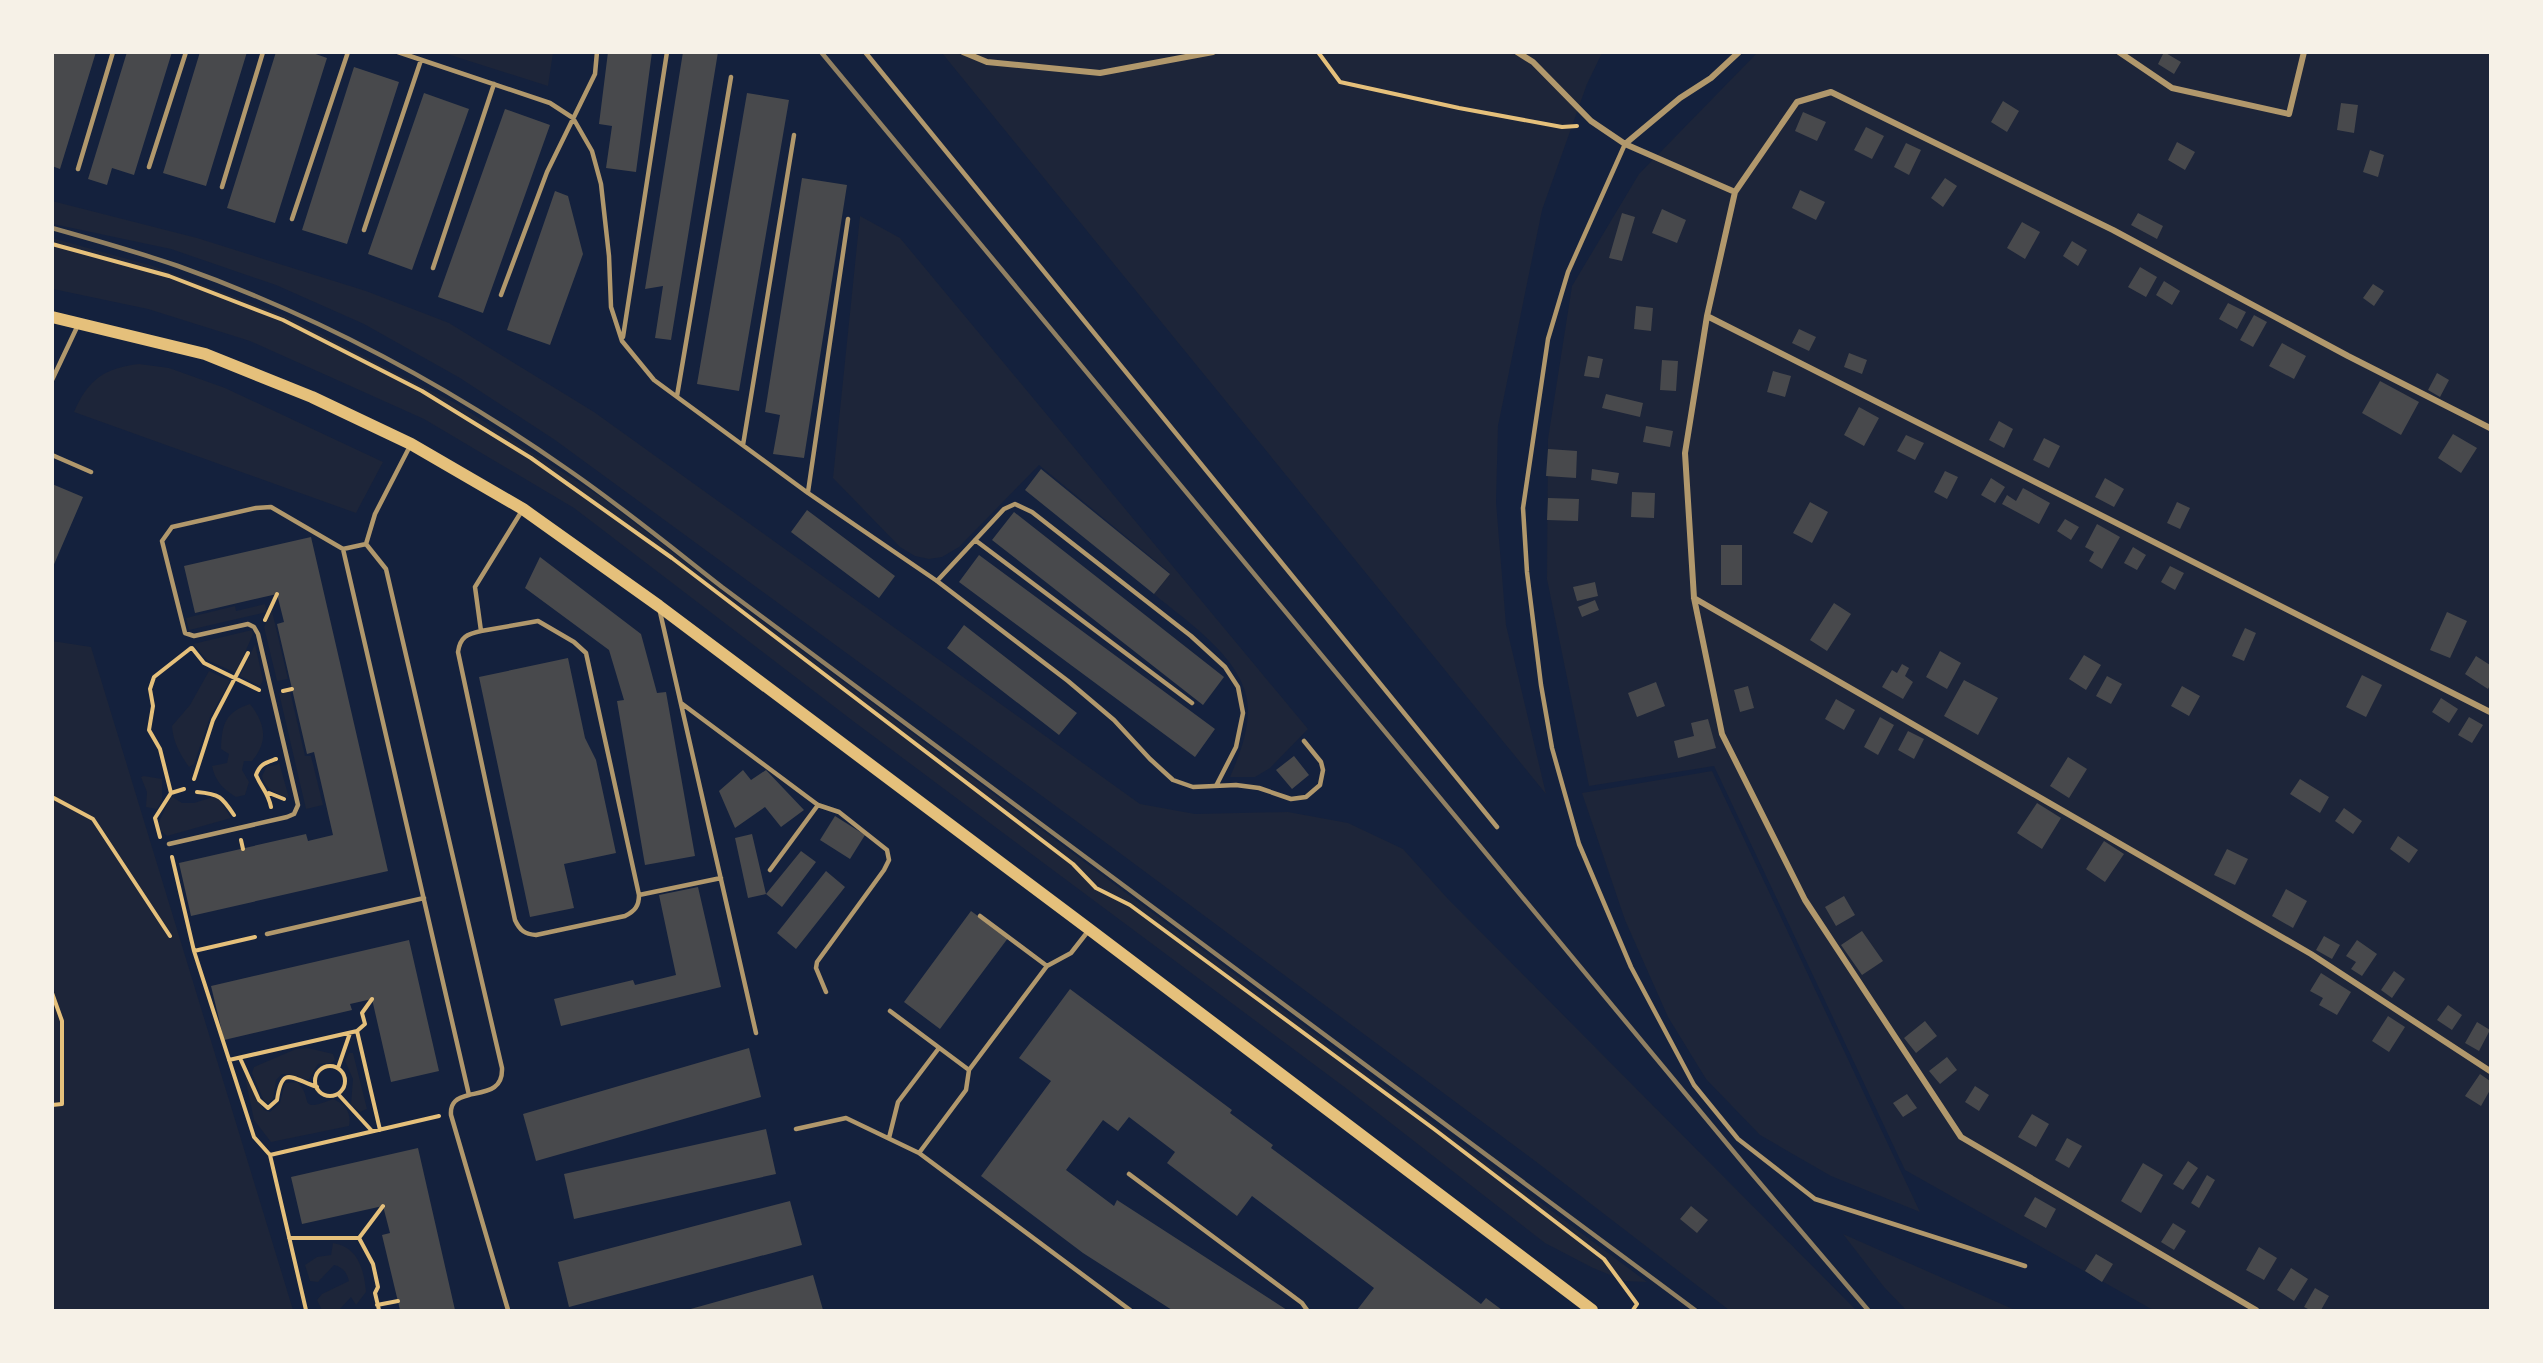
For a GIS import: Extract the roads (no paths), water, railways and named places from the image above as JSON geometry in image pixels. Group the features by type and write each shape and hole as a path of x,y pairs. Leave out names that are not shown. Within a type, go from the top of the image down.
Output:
{"main road":[{"path":"52,317 205,354 312,397 411,444 523,509 659,606 1592,1311"}],"street":[{"path":"963,52 987,62 1100,73 1213,52"},
{"path":"1517,52 1533,62 1591,121 1625,144 1735,192"},
{"path":"1625,144 1680,98 1711,78 1739,52"},
{"path":"2119,52 2172,88 2289,114 2304,52"},
{"path":"2256,1311 1961,1137 1804,900 1722,734 1694,598 1685,453 1707,316 1735,192 1797,102 1831,92 2113,230 2348,356 2490,428"},
{"path":"1707,316 2490,712"},
{"path":"1694,598 2311,954 2490,1071"}],"lane":[{"path":"78,169 113,52"},
{"path":"149,167 186,52"},
{"path":"222,188 263,52"},
{"path":"292,219 348,52"},
{"path":"398,52 550,103 573,118 592,151 601,184 608,235 611,307 622,341 654,380 808,493 937,581 1091,699 1173,780 1193,787 1259,788 1291,799 1306,797 1320,785 1323,770 1321,762 1304,741"},
{"path":"501,295 547,172 595,74 597,52"},
{"path":"622,341 667,52"},
{"path":"866,52 1497,827"},
{"path":"364,230 421,60"},
{"path":"676,396 731,77"},
{"path":"434,268 494,84"},
{"path":"743,445 794,135"},
{"path":"1625,144 1568,272 1548,339 1523,508 1527,572 1541,686 1552,748 1579,844 1631,967 1694,1085 1738,1139 1815,1199 2025,1266"},
{"path":"808,493 849,219"},
{"path":"52,380 79,323"},
{"path":"366,544 375,514 411,444"},
{"path":"52,455 90,472"},
{"path":"937,581 1004,508 1015,504 1025,507 1191,636 1225,667 1238,687 1243,713 1236,747 1216,786"},
{"path":"169,844 274,820 294,814 297,810 258,634 249,624 189,636 182,628 162,541 172,527 256,508 271,507 343,549 366,544"},
{"path":"481,631 474,587 523,509"},
{"path":"975,540 1192,703"},
{"path":"366,544 386,569 502,1068 502,1078 497,1086 455,1100 450,1107 507,1311"},
{"path":"343,549 469,1095"},
{"path":"659,606 756,1033"},
{"path":"538,621 574,642 586,653 639,895 639,904 634,911 625,916 536,935 526,934 515,920 458,652 459,642 463,637 481,631 538,621"},
{"path":"681,703 818,805 839,812 887,850 889,860 884,870 817,962 816,968 826,992"},
{"path":"770,870 818,805"},
{"path":"639,895 721,878"},
{"path":"267,934 424,898"},
{"path":"980,916 1047,966"},
{"path":"919,1153 966,1090 969,1070 1047,966 1071,953 1089,929"},
{"path":"890,1011 969,1070"},
{"path":"889,1138 898,1102 939,1048"},
{"path":"796,1129 846,1118 919,1153 1130,1311"},
{"path":"1129,1174 1302,1303 1307,1311"}],"railway":[{"path":"821,52 1748,1169 1868,1310"},
{"path":"52,228 178,266 280,307 380,355 522,438 607,497 722,587 1695,1310"}]}
